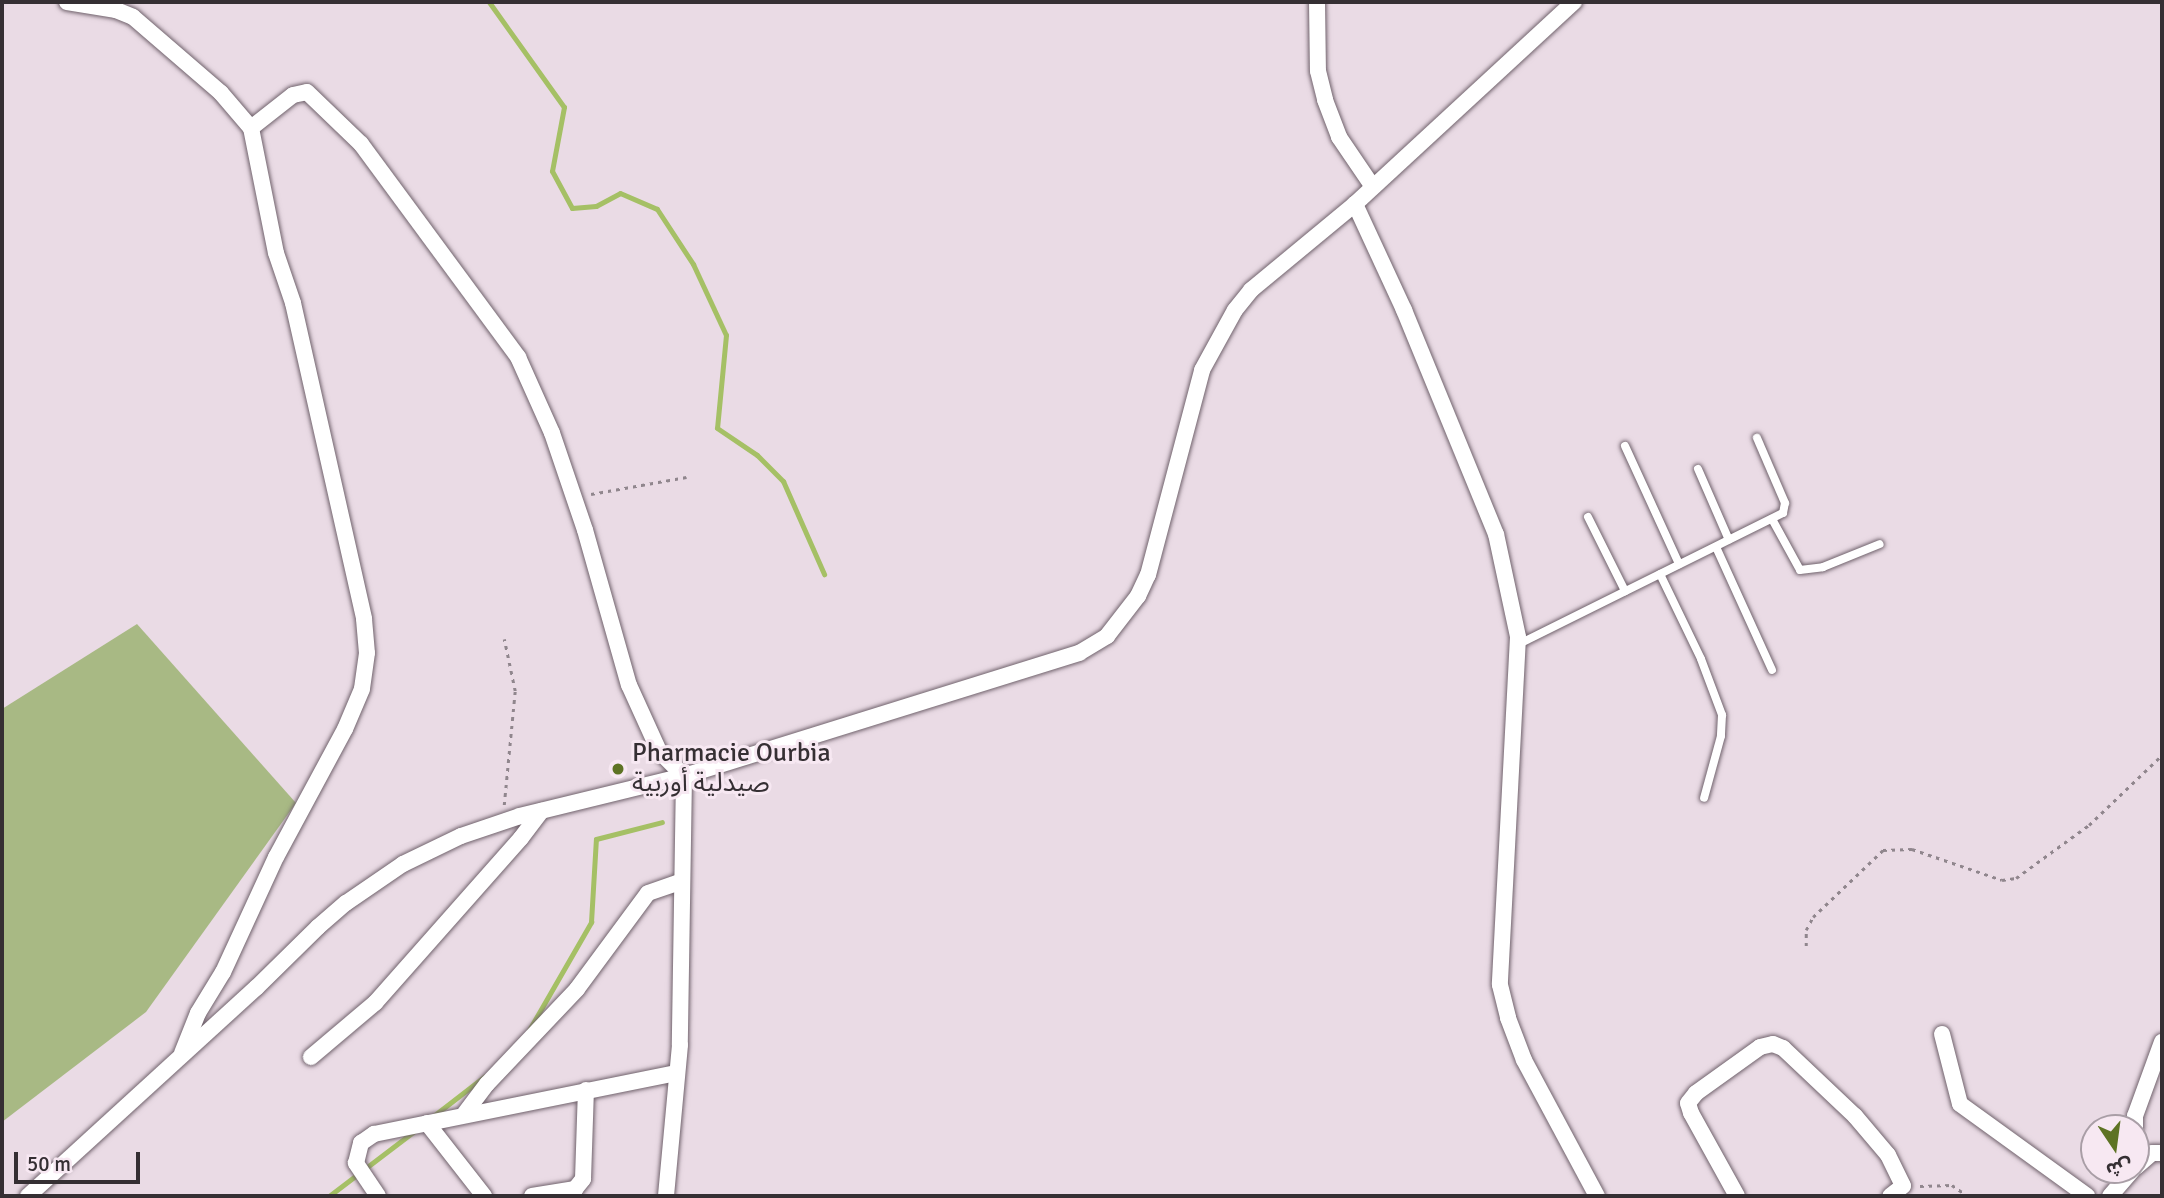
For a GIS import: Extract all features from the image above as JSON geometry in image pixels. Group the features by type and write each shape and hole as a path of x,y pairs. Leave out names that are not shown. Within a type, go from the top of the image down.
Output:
{"street":[{"path":"67,2 116,9 133,17 222,93 250,128 276,253 293,303 364,619 367,653 362,689 345,729 276,857 223,972 198,1013 181,1055"},
{"path":"1318,2 1317,57 1325,100 1339,137 1373,187"},
{"path":"28,1196 318,927 364,890 403,864 435,848 502,822 684,776 1079,653 1107,636 1131,606 1148,575 1199,382 1217,339 1251,290 1355,204 1574,2"},
{"path":"250,128 293,95 307,92 361,145 518,357 552,433 629,685 659,751 684,776 677,1073 666,1196"},
{"path":"1355,204 1404,310 1496,534 1515,611 1517,645 1504,949 1500,985 1508,1018 1524,1060 1597,1196"},
{"path":"311,1057 375,1003 521,838 541,811"},
{"path":"465,1113 487,1084 577,989 648,893 680,882"},
{"path":"1942,1034 1960,1104 2087,1196"},
{"path":"2136,1114 2162,1042"},
{"path":"1737,1196 1690,1113 1688,1103 1696,1093 1760,1047 1773,1044 1783,1048 1855,1116 1888,1155 1896,1191"},
{"path":"378,1196 357,1169 361,1143 374,1134 465,1113 677,1073"},
{"path":"532,1196 575,1189 583,1179 586,1090"},
{"path":"426,1123 484,1196"}],"lane":[{"path":"1517,645 1783,513 1785,503 1757,438"},
{"path":"1625,446 1679,564"},
{"path":"1698,469 1729,540"},
{"path":"1588,517 1625,591"},
{"path":"1772,519 1800,570 1823,567 1880,544"},
{"path":"1716,547 1772,670"},
{"path":"1660,574 1701,659 1722,715 1721,736 1704,798"}],"path":[{"path":"574,498 686,477"},
{"path":"502,822 515,691 504,639"},
{"path":"1806,946 1806,930 1813,917 1883,850 1912,849 2002,880 2016,878 2089,825 2162,755"},
{"path":"1896,1191 1952,1185 1968,1196"}],"green space":[{"path":"137,624 296,803 146,1012 2,1122 2,709"}],"waterway":[{"path":"489,2 564,107 552,171 572,208 596,206 620,193 657,209 693,264 726,335 717,428 757,455 783,481 824,574"},
{"path":"529,1030 591,922 596,839 662,822"},
{"path":"432,1117 485,1076"},
{"path":"329,1196 413,1132"}],"place":[{"name":"Pharmacie Ourbia صيدلية أوربية","path":"618,769"}]}
